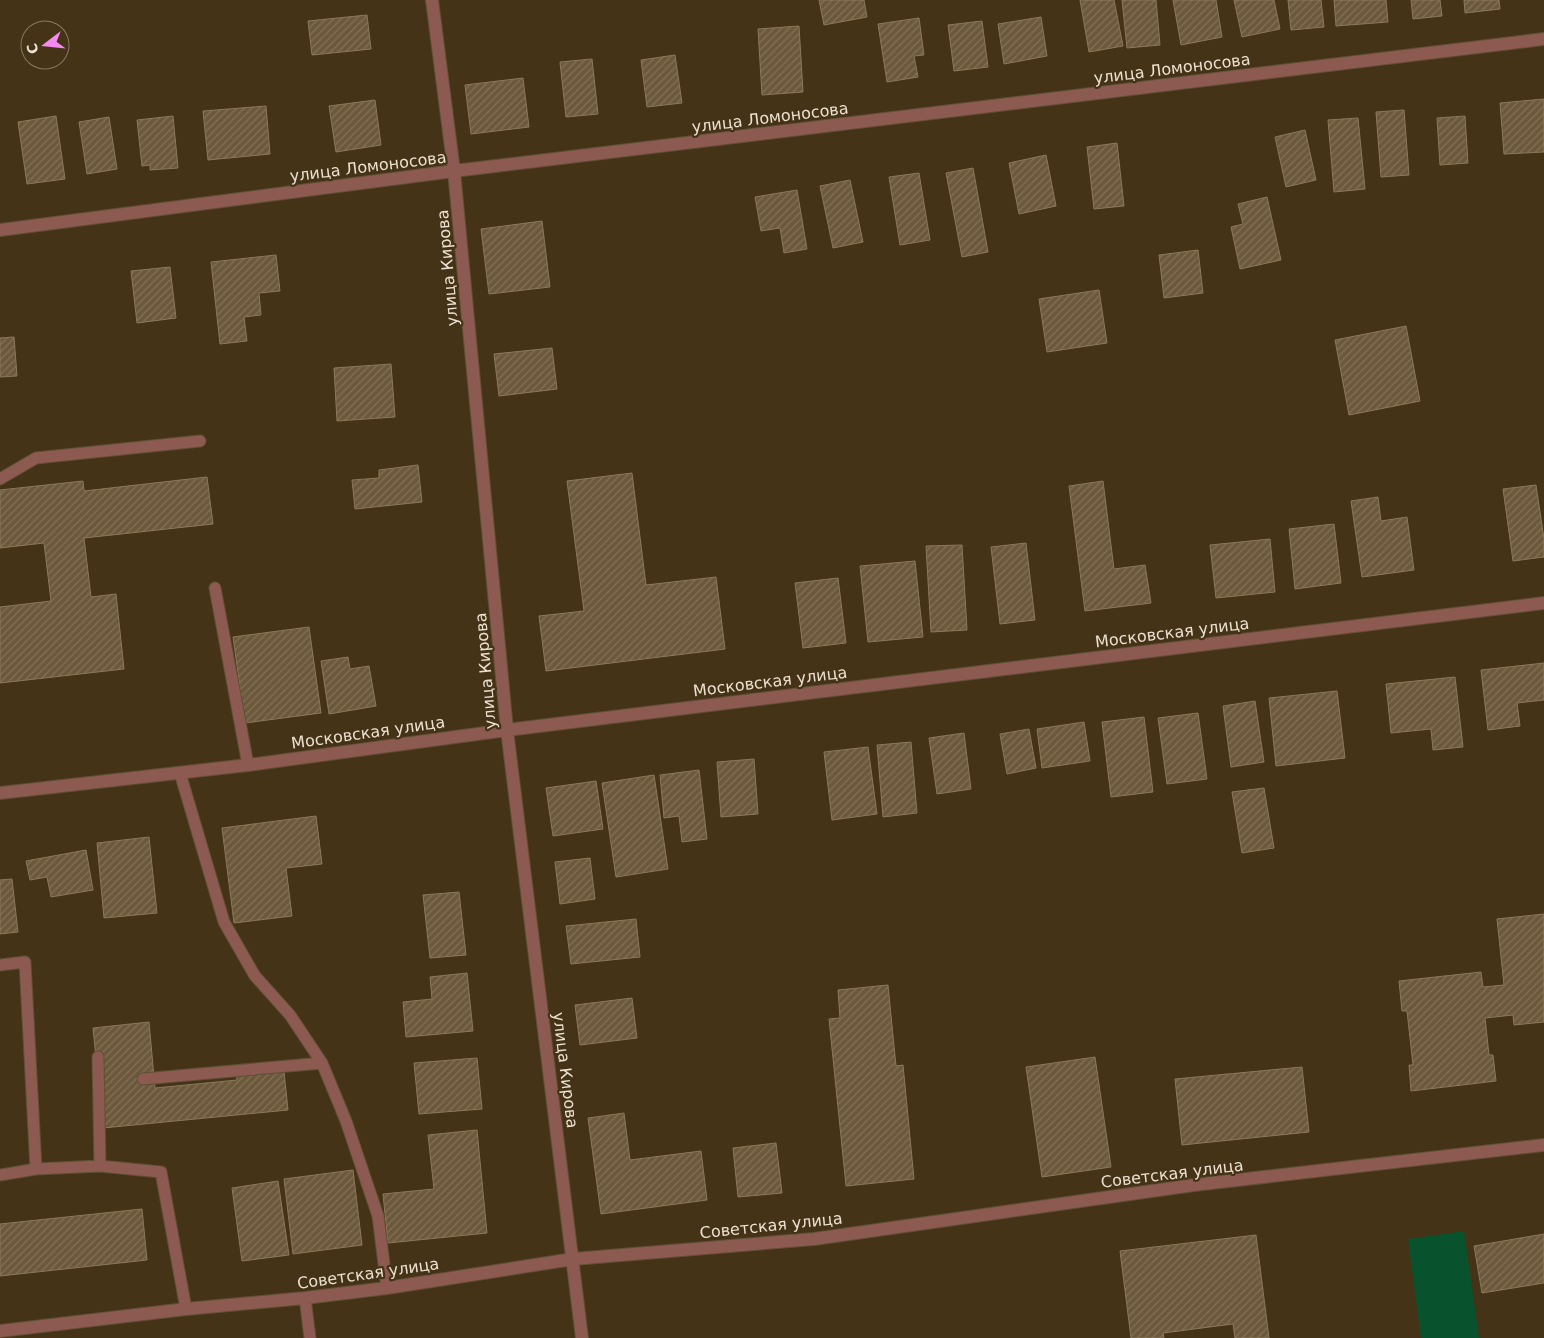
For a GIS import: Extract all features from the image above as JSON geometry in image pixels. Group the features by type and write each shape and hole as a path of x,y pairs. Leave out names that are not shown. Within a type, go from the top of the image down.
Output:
{"street":[{"name":"улица Кирова","path":"432,0 454,171 507,730 582,1338"},
{"name":"улица Ломоносова","path":"0,230 454,171 1544,39"},
{"name":"Московская улица","path":"0,794 248,765 507,730 1544,602"},
{"name":"Советская улица","path":"0,1331 386,1288 573,1259 814,1238 1194,1186 1544,1145"}],"lane":[{"path":"0,479 36,458 200,441"},
{"path":"215,588 248,765"},
{"path":"180,773 224,922 255,976 290,1015 322,1063 346,1121 378,1216 386,1288"},
{"path":"0,965 25,962 36,1169"},
{"path":"98,1057 100,1166"},
{"path":"143,1079 322,1063"},
{"path":"0,1174 36,1169 100,1166 161,1172 186,1309"},
{"path":"305,1298 310,1338"}],"green space":[{"path":"1464,1231 1479,1338 1421,1338 1408,1239"}],"building":[{"path":"819,0 864,0 867,17 824,25"},
{"path":"1080,0 1114,0 1123,46 1089,52"},
{"path":"1122,0 1156,0 1160,45 1127,48"},
{"path":"1173,0 1216,0 1222,37 1181,45"},
{"path":"1234,0 1274,0 1280,29 1242,37"},
{"path":"1288,0 1321,0 1324,27 1291,30"},
{"path":"1334,0 1386,0 1388,22 1336,26"},
{"path":"1411,0 1440,0 1442,16 1413,19"},
{"path":"1464,0 1499,0 1500,9 1465,13"},
{"path":"367,15 371,49 312,55 308,21"},
{"path":"1041,17 1047,56 1004,64 998,24"},
{"path":"919,18 924,55 914,56 918,77 887,82 878,24"},
{"path":"982,21 988,67 954,71 948,25"},
{"path":"799,26 803,92 762,95 758,29"},
{"path":"675,55 682,103 647,107 641,60"},
{"path":"592,59 598,114 566,117 560,62"},
{"path":"523,78 529,127 471,134 465,85"},
{"path":"1544,99 1544,152 1504,154 1500,103"},
{"path":"375,100 381,145 336,152 329,106"},
{"path":"266,106 270,154 208,160 203,111"},
{"path":"1404,110 1409,175 1381,177 1376,112"},
{"path":"56,116 65,179 27,184 18,122"},
{"path":"173,116 178,168 150,170 150,165 142,166 137,120"},
{"path":"1465,116 1468,163 1440,165 1437,118"},
{"path":"109,117 117,169 87,174 79,122"},
{"path":"1358,118 1365,189 1334,192 1328,120"},
{"path":"1305,130 1316,180 1286,187 1275,137"},
{"path":"1117,143 1124,206 1094,209 1087,147"},
{"path":"1046,155 1056,206 1019,214 1009,163"},
{"path":"973,168 988,252 962,257 946,173"},
{"path":"919,173 930,240 900,245 889,177"},
{"path":"850,180 863,242 833,248 820,186"},
{"path":"797,190 807,249 784,253 780,228 761,231 755,197"},
{"path":"1267,197 1281,260 1240,269 1231,227 1243,224 1238,204"},
{"path":"542,221 550,287 489,294 481,229"},
{"path":"1198,250 1203,293 1164,298 1159,255"},
{"path":"276,255 280,291 259,293 261,315 244,317 247,341 220,344 211,262"},
{"path":"170,267 176,318 137,323 131,271"},
{"path":"1099,290 1107,343 1047,352 1039,299"},
{"path":"1406,326 1420,401 1349,415 1335,340"},
{"path":"14,337 17,376 0,377 0,338"},
{"path":"552,348 557,389 499,396 494,354"},
{"path":"391,364 395,417 337,421 334,368"},
{"path":"418,465 422,502 355,509 352,480 379,478 379,470"},
{"path":"632,473 646,585 716,577 725,649 546,671 539,616 584,611 567,481"},
{"path":"207,477 213,524 84,538 91,597 116,594 124,669 0,683 0,607 51,601 44,543 0,548 0,490 83,481 84,491"},
{"path":"1103,481 1114,569 1145,565 1151,603 1085,611 1069,486"},
{"path":"1536,485 1544,539 1544,557 1513,561 1503,489"},
{"path":"1378,497 1381,521 1407,517 1414,570 1362,577 1351,501"},
{"path":"1334,524 1341,583 1295,589 1289,529"},
{"path":"1270,539 1275,592 1216,598 1210,545"},
{"path":"1026,543 1035,620 1000,624 991,547"},
{"path":"962,545 967,630 931,632 926,546"},
{"path":"915,561 923,637 868,642 860,566"},
{"path":"838,578 846,643 803,648 795,583"},
{"path":"309,627 321,713 245,723 233,637"},
{"path":"348,657 350,669 369,666 376,706 329,714 321,661"},
{"path":"1544,663 1544,700 1517,703 1520,726 1488,730 1481,670"},
{"path":"1455,677 1463,747 1433,750 1431,729 1391,733 1386,684"},
{"path":"1337,691 1345,758 1276,766 1269,698"},
{"path":"1255,701 1264,762 1231,767 1223,706"},
{"path":"1198,713 1207,779 1167,784 1158,718"},
{"path":"1144,717 1153,792 1111,797 1102,722"},
{"path":"1084,722 1090,761 1042,768 1037,729"},
{"path":"1029,729 1036,768 1007,774 1000,734"},
{"path":"964,733 971,789 937,794 929,738"},
{"path":"911,742 917,813 883,817 877,745"},
{"path":"868,747 877,814 832,820 824,752"},
{"path":"754,759 758,814 721,817 717,762"},
{"path":"699,770 707,839 682,842 679,816 664,818 660,775"},
{"path":"654,775 668,869 616,877 602,783"},
{"path":"596,781 603,829 553,836 546,788"},
{"path":"1264,788 1274,848 1242,853 1232,792"},
{"path":"316,816 322,864 286,868 292,916 234,923 222,828"},
{"path":"149,837 157,913 104,918 97,843"},
{"path":"86,850 93,890 51,897 47,877 30,880 26,861"},
{"path":"590,858 595,899 560,904 555,862"},
{"path":"12,879 18,932 0,934 0,880"},
{"path":"459,892 466,955 430,958 423,895"},
{"path":"1544,914 1544,1022 1514,1025 1513,1015 1485,1018 1489,1055 1493,1055 1496,1081 1411,1091 1409,1065 1413,1065 1407,1011 1402,1011 1399,981 1481,972 1483,987 1504,985 1497,919"},
{"path":"636,919 640,957 571,964 566,926"},
{"path":"467,973 473,1031 406,1037 403,1002 432,999 430,977"},
{"path":"888,985 896,1066 903,1065 914,1179 846,1186 829,1019 840,1018 838,990"},
{"path":"632,998 637,1038 580,1045 575,1005"},
{"path":"149,1022 155,1088 237,1080 236,1066 283,1062 288,1110 103,1128 93,1028"},
{"path":"1095,1057 1111,1167 1042,1177 1026,1067"},
{"path":"477,1058 482,1109 419,1114 414,1063"},
{"path":"1302,1067 1309,1132 1182,1145 1175,1079"},
{"path":"624,1113 630,1160 701,1151 707,1200 601,1214 588,1118"},
{"path":"477,1130 487,1233 388,1243 383,1194 434,1189 428,1135"},
{"path":"776,1143 782,1193 738,1197 733,1148"},
{"path":"353,1170 362,1245 293,1254 284,1179"},
{"path":"278,1181 289,1255 242,1261 232,1188"},
{"path":"142,1209 147,1260 0,1276 0,1224"},
{"path":"1544,1234 1544,1283 1482,1293 1474,1246"},
{"path":"1256,1235 1269,1338 1235,1338 1233,1324 1163,1333 1164,1338 1131,1338 1120,1251"}]}
